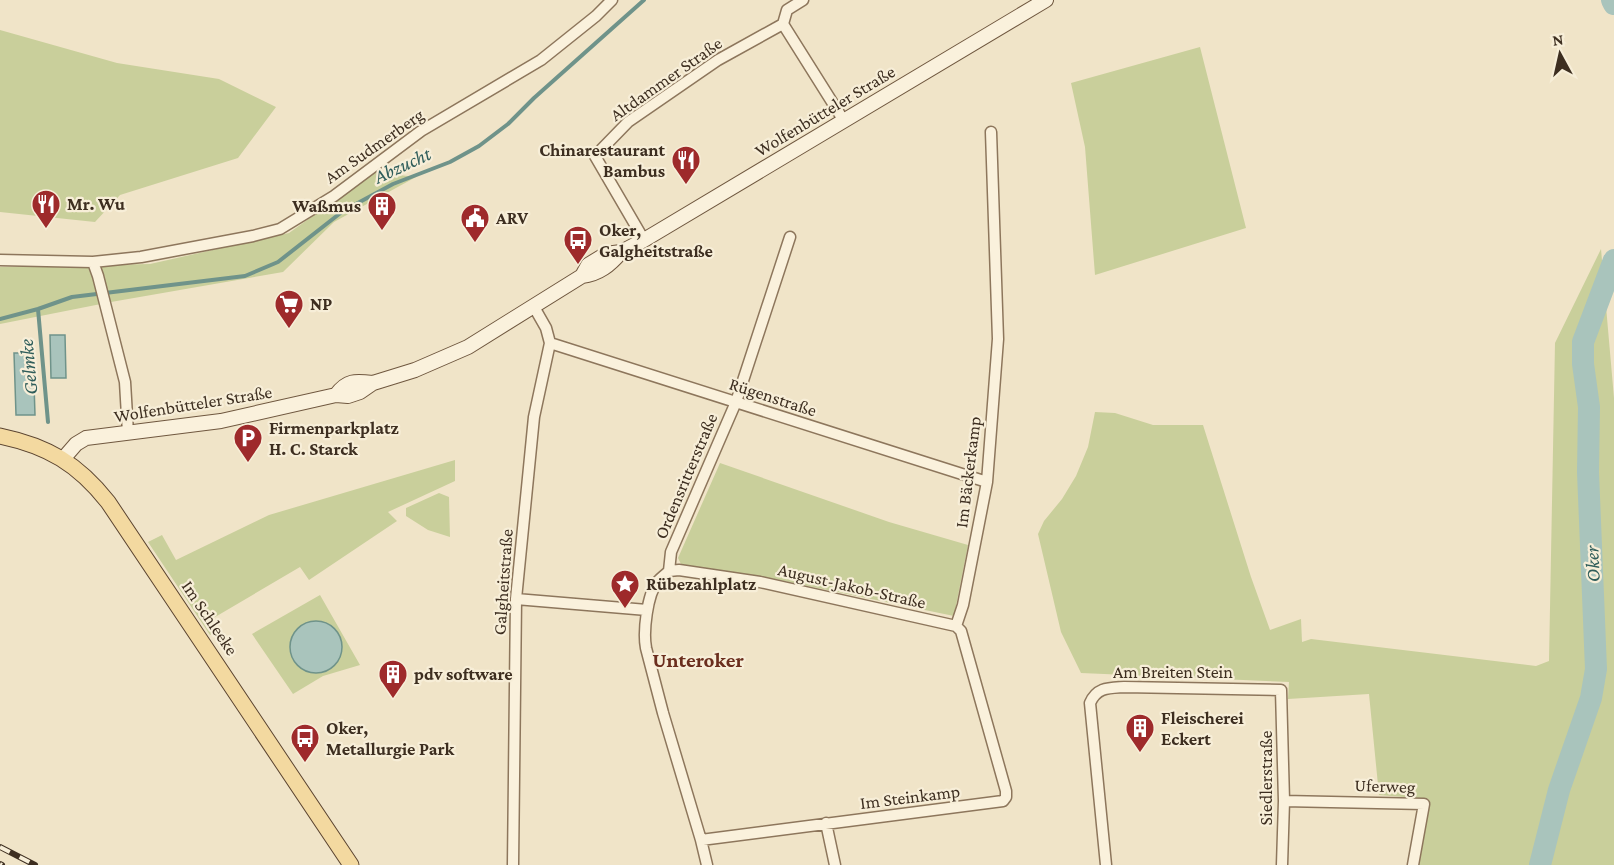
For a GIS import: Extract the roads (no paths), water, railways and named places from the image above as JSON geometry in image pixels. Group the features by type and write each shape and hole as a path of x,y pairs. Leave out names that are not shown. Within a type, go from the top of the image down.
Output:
{"main road":[{"name":"Wolfenbütteler Straße","path":"63,459 76,444 86,438 221,421 336,395 348,396 360,392 373,383 416,370 468,347 582,276 594,275 612,263 621,252 844,121 1030,4 1046,0"},
{"name":"Im Schleeke","path":"0,436 41,447 63,459 97,487 351,865"}],"street":[{"name":"Am Sudmerberg","path":"0,260 93,262 141,257 280,229 334,196 421,131 541,60 596,16 612,0"},
{"name":"Altdammer Straße","path":"644,240 595,156 628,122 718,60 783,24 787,10 803,0"},
{"path":"783,24 844,121"},
{"name":"Im Bäckerkamp","path":"956,626 963,605 987,483 998,339 991,132"},
{"name":"Ordensritterstraße","path":"707,865 646,648 647,610 657,582 669,571 671,552 736,402 790,237"},
{"path":"93,262 125,382 128,433"},
{"path":"534,307 546,328 550,343"},
{"name":"Rügenstraße","path":"550,343 987,483"},
{"name":"Galgheitstraße","path":"513,865 516,599 534,417 550,343"},
{"name":"August-Jakob-Straße","path":"669,571 679,570 760,582 956,626"},
{"path":"516,599 647,610"},
{"name":"Im Steinkamp","path":"701,840 1003,801 1006,791 961,632 956,626"},
{"name":"Am Breiten Stein","path":"1106,865 1090,707 1097,691 1124,687 1281,690"},
{"name":"Siedlerstraße","path":"1281,690 1284,801 1282,865"},
{"name":"Uferweg","path":"1284,801 1424,804 1413,865"},
{"path":"826,823 835,865"}],"water":[{"path":"50,335 65,335 66,378 51,378"},
{"path":"14,353 33,353 35,415 16,415"},
{"path":"311,621 321,621 335,628 342,647 335,666 321,673 311,673 301,669 294,662 290,652 290,642 294,632 301,625"}],"waterway":[{"name":"Abzucht","path":"0,319 72,297 245,276 278,262 343,211 393,184 450,162 479,146 508,124 644,0"},
{"name":"Oker","path":"1612,0 1614,4"},
{"name":"Oker","path":"1540,865 1559,790 1591,698 1596,669 1588,472 1589,407 1583,364 1583,342 1614,260"},
{"name":"Gelmke","path":"38,309 48,422"}],"railway":[{"path":"0,847 35,865"}],"place":[{"name":"Chinarestaurant Bambus","path":"686,186"},
{"name":"Mr. Wu","path":"46,230"},
{"name":"Waßmus","path":"382,232"},
{"name":"ARV","path":"475,244"},
{"name":"Oker, Galgheitstraße","path":"578,266"},
{"name":"NP","path":"289,330"},
{"name":"Firmenparkplatz H. C. Starck","path":"248,464"},
{"name":"Rübezahlplatz","path":"625,610"},
{"name":"pdv software","path":"393,700"},
{"name":"Fleischerei Eckert","path":"1140,754"},
{"name":"Oker, Metallurgie Park","path":"305,764"}],"district":[{"name":"Unteroker","path":"698,660"}]}
